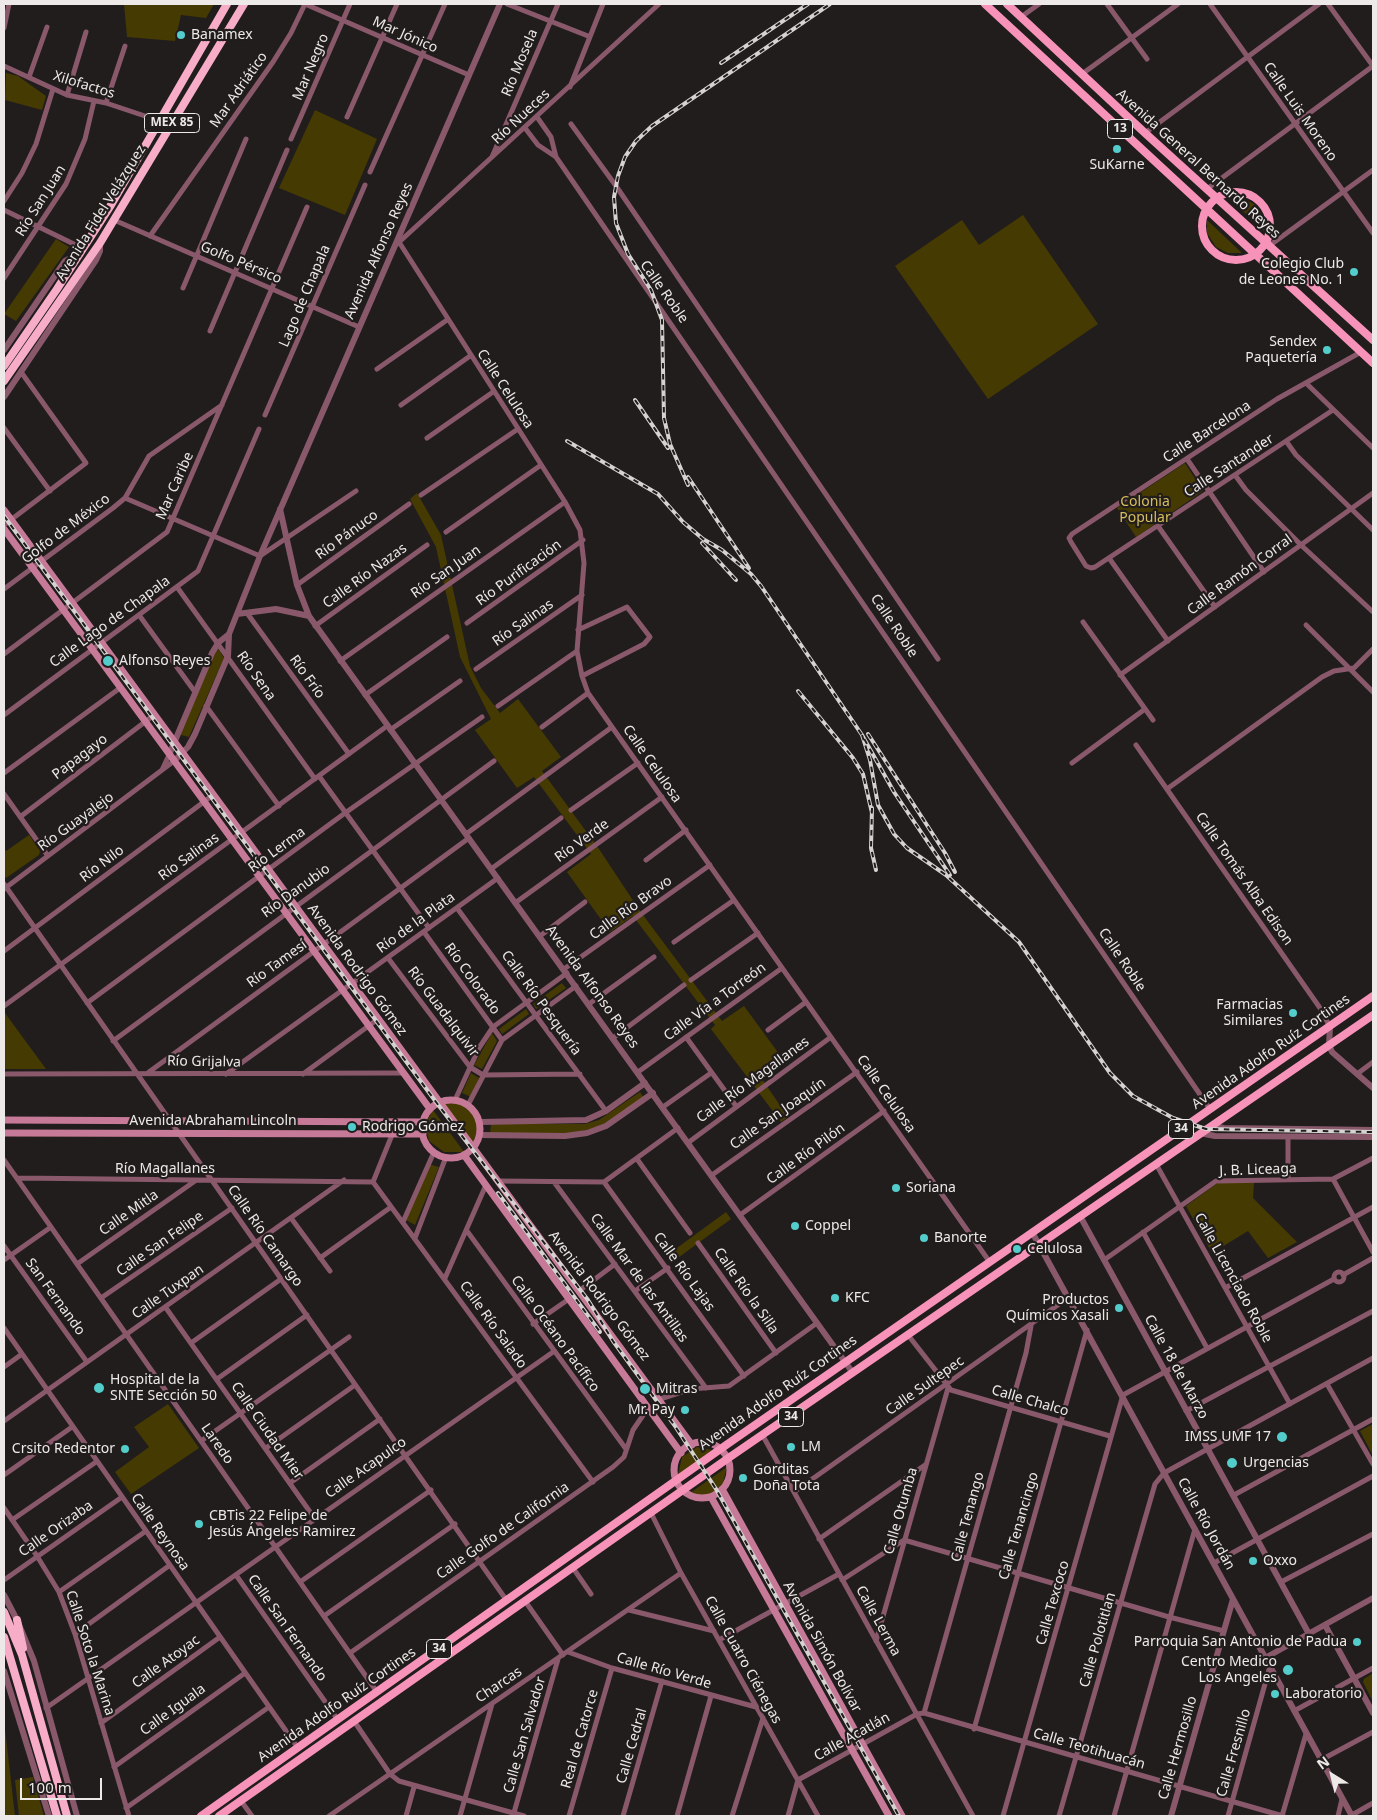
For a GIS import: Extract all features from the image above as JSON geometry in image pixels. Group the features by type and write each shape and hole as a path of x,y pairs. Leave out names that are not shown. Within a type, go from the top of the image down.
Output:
{"highway":[{"name":"Avenida Fidel Velázquez","path":"4,366 57,289 161,121 227,4"},
{"name":"Avenida Fidel Velázquez","path":"4,381 100,243 244,4"},
{"path":"4,1612 22,1655 67,1816"},
{"path":"17,1620 23,1645 22,1655"},
{"path":"4,1637 57,1816"},
{"path":"4,1653 12,1662"}],"main road":[{"name":"Avenida General Bernardo Reyes","path":"985,4 1373,363"},
{"name":"Avenida General Bernardo Reyes","path":"1007,4 1145,133 1373,340"},
{"path":"1241,192 1256,198 1269,217 1268,244 1255,254 1235,259 1225,258 1214,251 1207,242 1203,230 1207,210 1217,198 1226,194 1241,192"},
{"name":"Avenida Rodrigo Gómez","path":"4,510 692,1445"},
{"name":"Avenida Rodrigo Gómez","path":"4,529 430,1109"},
{"name":"Avenida Adolfo Ruíz Cortines","path":"201,1816 720,1449 1373,996"},
{"name":"Avenida Adolfo Ruíz Cortines","path":"219,1816 670,1499 1373,1014"},
{"path":"456,1100 468,1105 477,1115 480,1122 480,1135 473,1148 464,1154 446,1157 434,1152 423,1134 423,1122 430,1109 439,1102 456,1100"},
{"path":"4,1120 423,1122"},
{"name":"Avenida Abraham Lincoln","path":"4,1133 423,1134"},
{"name":"Avenida Rodrigo Gómez","path":"464,1154 681,1452"},
{"path":"709,1443 720,1449 728,1459 730,1470 727,1482 722,1489 711,1497 696,1498 683,1491 676,1480 675,1466 681,1452 692,1445 709,1443"},
{"path":"664,1489 671,1493 670,1499"},
{"name":"Avenida Simón Bolívar","path":"722,1489 784,1605 902,1816"},
{"name":"Avenida Simón Bolívar","path":"711,1497 889,1816"}],"street":[{"path":"4,28 9,4"},
{"name":"Mar Jónico","path":"305,4 469,76"},
{"name":"Mar Adriático","path":"150,236 278,55 305,4"},
{"name":"Mar Negro","path":"292,140 350,4"},
{"path":"346,117 396,4"},
{"path":"370,172 445,4"},
{"name":"Avenida Alfonso Reyes","path":"229,634 280,508 397,244 500,4"},
{"path":"507,4 588,36"},
{"name":"Río Mosela","path":"491,160 558,4"},
{"path":"569,88 588,36 603,4"},
{"name":"Río Nueces","path":"397,244 491,160 659,4"},
{"path":"1021,17 1040,4"},
{"path":"1107,4 1147,59"},
{"path":"1082,74 1178,4"},
{"name":"Calle Luis Moreno","path":"1210,4 1373,233"},
{"path":"1145,133 1319,4"},
{"path":"1207,189 1373,66 1328,4"},
{"path":"29,77 47,27"},
{"path":"67,94 86,32"},
{"path":"106,103 125,46"},
{"name":"Xilofactos","path":"4,66 67,94 106,103 161,121"},
{"path":"4,201 22,173 36,144 53,89"},
{"name":"Río San Juan","path":"4,278 39,227 73,172 85,139 94,101"},
{"name":"Calle Roble","path":"536,117 551,137 556,157 1210,1109"},
{"path":"571,124 616,186 938,659"},
{"name":"Calle Roble","path":"525,128 538,145 556,157"},
{"path":"183,288 246,139"},
{"path":"210,331 287,150"},
{"path":"1268,244 1373,170"},
{"name":"Lago de Chapala","path":"265,415 365,185"},
{"name":"Mar Caribe","path":"4,654 160,539 174,519 274,289 307,207"},
{"path":"4,210 81,250 65,261 4,350"},
{"name":"Golfo Pérsico","path":"114,220 359,327"},
{"path":"4,397 96,260 100,251 100,243"},
{"name":"Calle Celulosa","path":"397,244 577,523 583,540 582,595 577,652 588,693 989,1261"},
{"path":"377,369 447,320"},
{"name":"Calle Barcelona","path":"1086,566 1070,538 1277,399 1307,384 1361,352"},
{"path":"401,405 470,356"},
{"path":"4,525 86,463 21,372"},
{"path":"1307,384 1373,448"},
{"path":"427,438 493,392"},
{"name":"Golfo de México","path":"4,589 106,515 125,498 149,456 223,404"},
{"name":"Calle Santander","path":"1086,566 1093,568 1109,558 1333,410"},
{"path":"4,428 50,491"},
{"path":"421,495 518,429"},
{"path":"214,536 259,430"},
{"path":"1286,441 1296,455 1373,530"},
{"path":"1187,459 1264,572"},
{"path":"446,532 541,465"},
{"path":"1235,475 1246,490 1301,545 1373,612"},
{"path":"125,498 260,556 356,491"},
{"name":"Calle Ramón Corral","path":"1120,675 1373,493"},
{"name":"Río San Juan","path":"340,661 565,502"},
{"name":"Río Pánuco","path":"297,585 409,504"},
{"name":"Avenida Alfonso Reyes","path":"280,508 297,585 315,626 566,971 853,1373"},
{"path":"1158,526 1215,607"},
{"name":"Calle Lago de Chapala","path":"4,715 198,571 214,536"},
{"name":"Río Purificación","path":"467,623 583,540"},
{"name":"Calle Río Nazas","path":"315,626 428,545"},
{"path":"1109,558 1168,641"},
{"name":"Río Sena","path":"177,587 429,928"},
{"name":"Río Salinas","path":"476,669 582,595"},
{"path":"578,630 627,607 649,634 650,640 582,676"},
{"path":"236,614 276,609 309,616"},
{"name":"Río Frío","path":"247,613 349,754"},
{"path":"139,615 195,692"},
{"path":"1083,622 1154,720"},
{"path":"1306,625 1373,692"},
{"path":"172,758 174,743 195,692 218,643 229,634"},
{"path":"172,758 182,753 196,734 228,656 229,634"},
{"path":"365,695 448,637"},
{"path":"1167,789 1322,677 1334,671 1350,670 1358,666 1373,649"},
{"path":"498,706 577,652"},
{"name":"Río Salinas","path":"4,1006 349,754 460,681"},
{"path":"4,773 120,688"},
{"path":"542,727 588,693"},
{"path":"206,706 279,806"},
{"path":"1072,763 1145,708"},
{"name":"Papagayo","path":"20,816 154,715"},
{"name":"Río Lerma","path":"87,1003 268,870 482,718"},
{"name":"Río Tamesí","path":"148,1073 400,888 612,727"},
{"name":"Calle Tomás Alba Edison","path":"1136,746 1320,1008 1330,1027"},
{"name":"Río Guayalejo","path":"4,887 160,773 172,758"},
{"name":"Río Danubio","path":"113,1041 494,761"},
{"path":"572,810 638,763"},
{"path":"4,794 48,856"},
{"name":"Río Nilo","path":"4,951 213,795"},
{"name":"Río Verde","path":"515,902 662,797"},
{"path":"491,869 561,818"},
{"path":"646,860 686,830"},
{"name":"Calle Río Bravo","path":"456,1100 470,1067 493,1027 710,865"},
{"name":"Río de la Plata","path":"226,1074 498,878"},
{"name":"Calle Río Camargo","path":"4,887 455,1524 507,1601"},
{"path":"674,942 734,900"},
{"path":"540,936 585,902"},
{"name":"Calle Río Pesquería","path":"457,908 606,1111"},
{"name":"Río Colorado","path":"424,932 502,1040"},
{"path":"691,980 758,933"},
{"path":"589,1004 654,957"},
{"name":"Río Guadalquivir","path":"388,958 470,1067 483,1075"},
{"name":"Calle Vía a Torreón","path":"638,1072 782,968"},
{"path":"613,1038 684,985"},
{"path":"468,1105 502,1040 576,986"},
{"path":"768,1030 806,1002"},
{"path":"303,1074 378,1019"},
{"path":"1330,1027 1329,1045 1334,1054 1373,1088"},
{"path":"686,1037 736,1106"},
{"name":"Calle Río Magallanes","path":"689,1142 831,1037"},
{"path":"1357,1074 1373,1062"},
{"path":"663,1107 711,1072"},
{"name":"Calle San Joaquín","path":"712,1175 857,1072"},
{"name":"Río Grijalva","path":"4,1074 404,1073"},
{"path":"483,1075 580,1074"},
{"path":"480,1122 578,1121 594,1117 606,1111 645,1082"},
{"path":"480,1135 565,1136 587,1133 606,1126 653,1093"},
{"name":"Calle Río Pilón","path":"740,1215 884,1111"},
{"path":"1211,1126 1224,1128 1373,1130"},
{"path":"498,1181 604,1182 678,1128"},
{"path":"1200,1133 1215,1136 1373,1138"},
{"path":"373,1182 392,1135"},
{"path":"1288,1137 1288,1180"},
{"path":"403,1222 434,1152"},
{"path":"415,1238 446,1157"},
{"name":"J. B. Liceaga","path":"1104,1260 1212,1183 1220,1180 1333,1179 1373,1158"},
{"path":"637,1159 690,1233"},
{"name":"Laredo","path":"4,1160 378,1692"},
{"name":"Calle Licenciado Roble","path":"1156,1164 1227,1287 1290,1404"},
{"name":"Río Magallanes","path":"17,1178 195,1181 344,1180 373,1182"},
{"path":"1333,1179 1373,1252"},
{"name":"Calle Tuxpan","path":"4,1421 257,1244 344,1180"},
{"name":"Calle Mitla","path":"77,1264 195,1181"},
{"name":"Calle Río Salado","path":"373,1182 593,1482"},
{"name":"Calle Mar de las Antillas","path":"554,1182 706,1388"},
{"name":"Calle Río Lajas","path":"604,1182 668,1268 744,1376"},
{"path":"445,1278 486,1185"},
{"path":"320,1258 391,1206"},
{"path":"1227,1287 1373,1207"},
{"name":"Calle San Felipe","path":"101,1298 232,1208"},
{"name":"Calle 18 de Marzo","path":"1080,1216 1309,1634"},
{"path":"291,1218 330,1271"},
{"path":"4,1260 51,1227"},
{"name":"Calle Océano Pacífico","path":"467,1231 553,1352 626,1449"},
{"name":"Calle Río Jordán","path":"1032,1232 1087,1329 1352,1816"},
{"path":"1143,1232 1207,1348"},
{"name":"Calle Río la Silla","path":"698,1243 776,1353"},
{"name":"San Fernando","path":"4,1246 87,1362"},
{"path":"1123,1395 1334,1279 1336,1273 1339,1272 1343,1275 1373,1258"},
{"path":"579,1290 615,1264"},
{"path":"635,1291 668,1268"},
{"path":"191,1344 281,1279"},
{"name":"Calle Sultepec","path":"794,1492 947,1387 1069,1297"},
{"path":"534,1324 569,1299"},
{"name":"Calle Ciudad Mier","path":"166,1308 315,1519"},
{"path":"1186,1410 1373,1311"},
{"path":"217,1379 307,1315"},
{"path":"660,1399 680,1392 728,1386 818,1323"},
{"name":"Calle Tenango","path":"924,1713 1026,1353 1030,1326"},
{"name":"Calle Reynosa","path":"4,1328 298,1748"},
{"name":"Calle Tenancingo","path":"974,1729 1087,1329"},
{"path":"908,1335 947,1387"},
{"path":"201,1441 349,1337"},
{"name":"Calle Acapulco","path":"46,1708 553,1352"},
{"path":"4,1367 22,1354"},
{"path":"1164,1473 1373,1358"},
{"path":"1327,1384 1373,1464"},
{"path":"266,1448 355,1385"},
{"name":"Calle Chalco","path":"947,1387 1110,1436"},
{"name":"Calle Otumba","path":"876,1641 947,1387"},
{"name":"Calle Texcoco","path":"1003,1816 1123,1395"},
{"name":"Calle Golfo de California","path":"350,1653 620,1462 633,1430 648,1408"},
{"path":"290,1483 380,1419"},
{"path":"1234,1495 1373,1419"},
{"path":"4,1475 72,1427"},
{"name":"Calle Lerma","path":"763,1436 973,1816"},
{"path":"12,1520 96,1462"},
{"path":"820,1539 926,1464"},
{"name":"Calle Polotitlan","path":"1060,1816 1155,1484 1164,1473"},
{"path":"1214,1563 1373,1476"},
{"path":"300,1582 430,1490"},
{"name":"Calle Orizaba","path":"4,1580 122,1497"},
{"name":"Calle Soto la Marina","path":"4,1508 38,1556 59,1592 75,1634 129,1816"},
{"name":"Calle Cuatro Ciénegas","path":"651,1513 681,1573 818,1816"},
{"path":"324,1616 455,1524"},
{"path":"1114,1816 1195,1529"},
{"path":"59,1592 146,1531"},
{"path":"1281,1582 1373,1534"},
{"path":"842,1580 904,1540 968,1561 1170,1617 1224,1630"},
{"path":"75,1634 170,1565"},
{"path":"573,1568 591,1594"},
{"name":"Charcas","path":"329,1816 681,1573"},
{"path":"719,1640 839,1574"},
{"name":"Calle San Fernando","path":"236,1575 338,1720"},
{"path":"4,1595 34,1661 77,1816"},
{"path":"1265,1658 1373,1598"},
{"name":"Calle Hermosillo","path":"1171,1816 1233,1599"},
{"path":"525,1601 566,1654"},
{"path":"629,1610 714,1632"},
{"path":"1325,1625 1373,1713"},
{"name":"Calle Atoyac","path":"100,1723 220,1637"},
{"name":"Calle Río Verde","path":"566,1654 756,1707"},
{"name":"Calle San Salvador","path":"513,1815 558,1659"},
{"name":"Calle Fresnillo","path":"1228,1816 1270,1666"},
{"name":"Real de Catorce","path":"569,1816 612,1668"},
{"path":"1294,1711 1373,1668"},
{"path":"4,1671 49,1816"},
{"name":"Calle Iguala","path":"114,1767 245,1673"},
{"name":"Calle Cedral","path":"623,1816 662,1681"},
{"path":"677,1816 712,1696"},
{"path":"460,1816 492,1703"},
{"path":"126,1808 269,1707"},
{"name":"Calle Teotihuacán","path":"917,1714 924,1713 974,1729 1282,1816"},
{"name":"Calle Acatlán","path":"798,1780 917,1714"},
{"path":"732,1816 763,1718"},
{"path":"354,1721 390,1774 399,1781 513,1815 524,1816"},
{"path":"1321,1760 1373,1732"},
{"path":"1282,1816 1306,1734"},
{"path":"788,1816 798,1780"},
{"path":"406,1816 414,1787"},
{"path":"1338,1816 1342,1799"},
{"path":"241,1801 252,1816"},
{"path":"1352,1816 1373,1803"}],"green space":[{"path":"124,4 214,4 206,18 181,15 175,41 127,37"},
{"path":"6,73 18,76 46,96 42,110 5,100"},
{"path":"315,110 377,139 345,215 279,188"},
{"path":"1229,198 1242,198 1256,205 1263,217 1264,231"},
{"path":"1023,215 1098,324 988,399 895,266 962,220 979,245"},
{"path":"1207,220 1242,253 1228,253 1216,247 1207,233"},
{"path":"56,239 69,247 16,321 4,314"},
{"name":"Colonia Popular","path":"1185,463 1203,491 1136,537 1117,508"},
{"path":"417,493 441,535 470,666 481,688 500,713 518,699 561,757 542,771 599,849 640,911 722,1021 744,1006 785,1062 762,1079 788,1117 781,1122 711,1029 715,1025 633,916 610,932 567,872 591,854 534,777 517,788 475,730 491,719 460,657 436,547 410,499"},
{"path":"217,647 224,658 189,737 181,735 180,731"},
{"path":"29,835 40,851 39,855 6,878 4,875 4,848 6,851"},
{"path":"562,983 566,988 536,1009 533,1004"},
{"path":"526,1009 529,1014 502,1034 499,1029"},
{"path":"5,1013 46,1069 4,1069"},
{"path":"492,1033 497,1041 482,1069 474,1065"},
{"path":"471,1073 479,1078 471,1097 462,1093"},
{"path":"640,1092 644,1098 604,1126 564,1135 490,1134 491,1124 585,1124 599,1120"},
{"path":"445,1104 460,1104 474,1114 478,1129 473,1143"},
{"path":"433,1110 464,1152 444,1152 429,1141 425,1125"},
{"path":"428,1164 439,1167 415,1225 406,1220"},
{"path":"1219,1182 1254,1183 1253,1198 1297,1242 1268,1258 1248,1231 1212,1253 1186,1206"},
{"path":"726,1212 731,1219 671,1263 666,1256"},
{"path":"168,1404 199,1448 131,1494 115,1472 149,1447 134,1427"},
{"path":"1373,1424 1373,1456 1360,1431"},
{"path":"697,1447 712,1450 678,1475 682,1457"},
{"path":"727,1467 723,1483 714,1492 701,1497 690,1493"},
{"path":"1373,1673 1373,1702 1363,1682 1364,1679"},
{"path":"4,1714 5,1729 15,1816 4,1816"},
{"path":"33,1777 44,1816 19,1816 15,1780"}],"railway":[{"path":"721,63 808,4"},
{"path":"688,485 670,444 664,418 662,320 651,290 628,254 616,223 614,197 618,176 625,157 636,141 652,126 830,4"},
{"path":"635,400 668,448"},
{"path":"567,441 658,494 683,522 751,574 862,735 894,792 950,875"},
{"path":"688,477 749,568"},
{"path":"4,516 436,1102 588,1300 613,1341 675,1426 716,1489 899,1816"},
{"path":"702,543 736,580"},
{"path":"798,691 853,758 863,774 872,813"},
{"path":"868,734 945,853 955,872"},
{"path":"862,735 870,760 878,805 894,834 907,848 946,875 1019,942 1110,1073 1133,1096 1173,1118 1206,1129 1373,1132"},
{"path":"872,808 871,848 876,870"},
{"path":"498,1193 600,1332"}],"place":[{"name":"Banamex","path":"181,35"},
{"name":"SuKarne","path":"1117,149"},
{"name":"Colegio Club de Leones No. 1","path":"1354,272"},
{"name":"Sendex Paquetería","path":"1327,350"},
{"name":"Alfonso Reyes","path":"108,661"},
{"name":"Farmacias Similares","path":"1293,1013"},
{"name":"Rodrigo Gómez","path":"352,1127"},
{"name":"Soriana","path":"896,1188"},
{"name":"Coppel","path":"795,1226"},
{"name":"Banorte","path":"924,1238"},
{"name":"Celulosa","path":"1017,1249"},
{"name":"KFC","path":"835,1298"},
{"name":"Productos Químicos Xasali","path":"1119,1308"},
{"name":"Hospital de la SNTE Sección 50","path":"99,1388"},
{"name":"Mitras","path":"645,1389"},
{"name":"Mr. Pay","path":"685,1410"},
{"name":"IMSS UMF 17","path":"1282,1437"},
{"name":"LM","path":"791,1447"},
{"name":"Crsito Redentor","path":"125,1449"},
{"name":"Urgencias","path":"1232,1463"},
{"name":"Gorditas Doña Tota","path":"743,1478"},
{"name":"CBTis 22 Felipe de Jesús Ángeles Ramirez","path":"199,1524"},
{"name":"Oxxo","path":"1253,1561"},
{"name":"Parroquia San Antonio de Padua","path":"1357,1642"},
{"name":"Centro Medico Los Angeles","path":"1288,1670"},
{"name":"Laboratorio","path":"1275,1694"}]}
